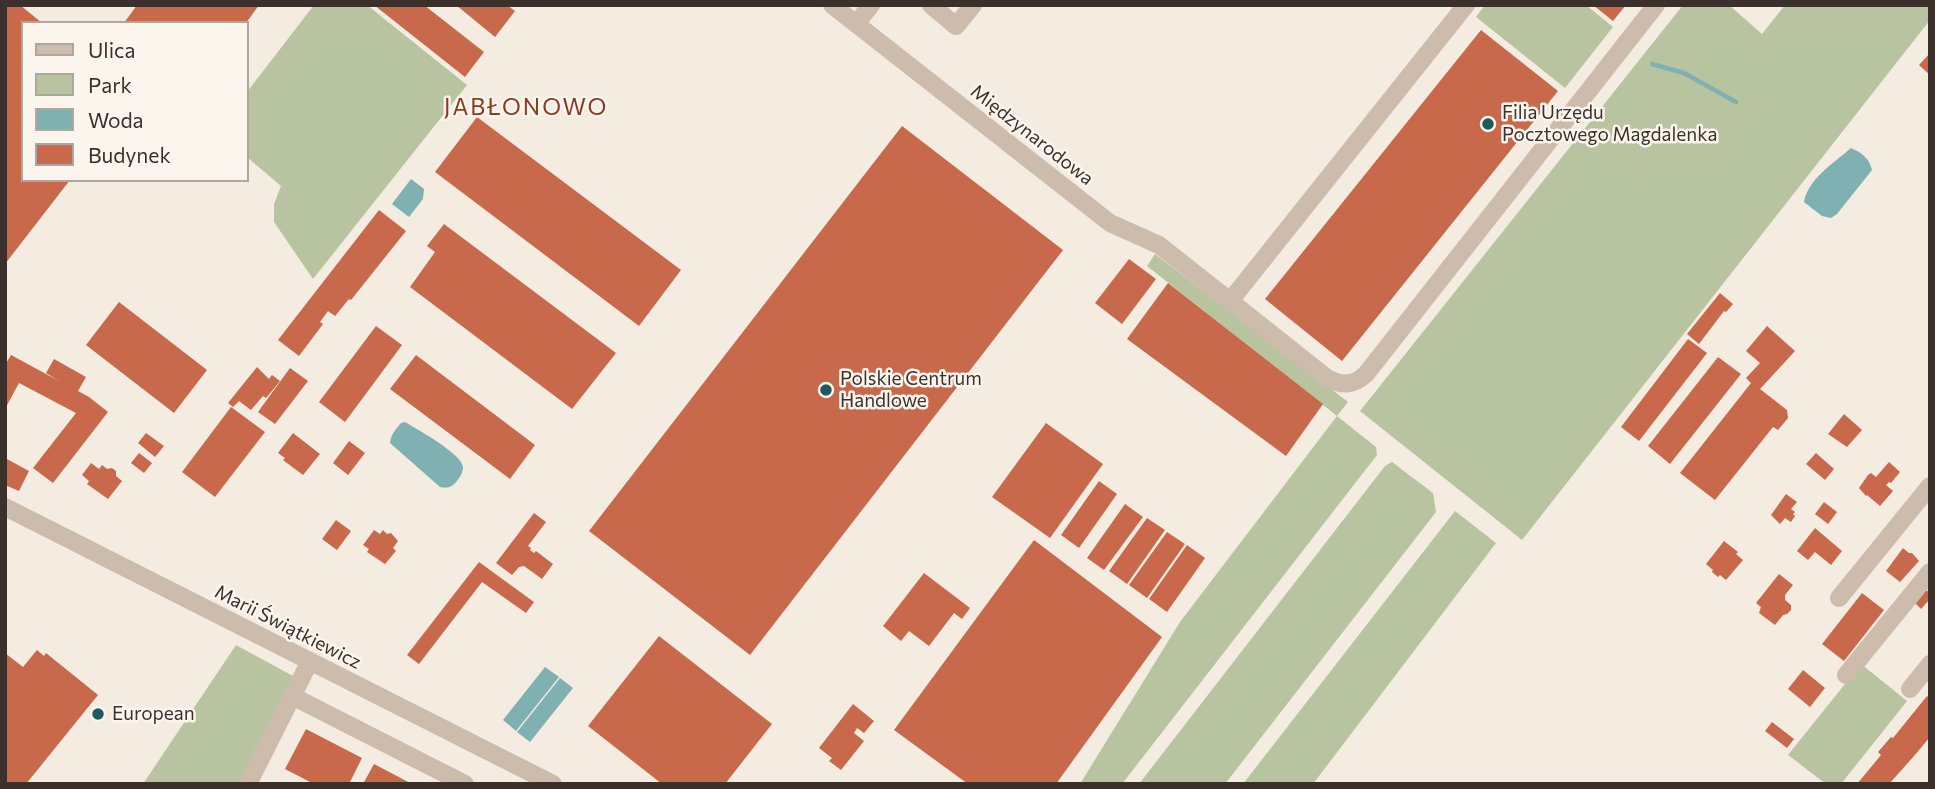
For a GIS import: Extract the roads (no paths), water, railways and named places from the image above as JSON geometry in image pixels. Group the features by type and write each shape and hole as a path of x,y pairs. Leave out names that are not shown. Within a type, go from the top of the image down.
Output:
{"street":[{"name":"Międzynarodowa","path":"832,5 1110,223 1159,245 1328,378 1344,384 1359,381 1366,374 1656,5"},
{"path":"856,24 871,5"},
{"path":"931,5 957,26 973,5"},
{"path":"1230,300 1466,5"},
{"path":"1839,598 1930,486"},
{"name":"Marii Świątkiewicz","path":"5,507 553,784"},
{"path":"1846,675 1930,572"},
{"path":"248,784 310,661"},
{"path":"1910,689 1930,664"},
{"path":"292,696 464,784"}],"water":[{"path":"1851,148 1865,156 1872,170 1837,214 1831,218 1822,216 1804,202 1806,194 1823,172"},
{"path":"411,179 424,189 423,199 409,217 392,204"},
{"path":"405,422 438,442 461,462 462,472 453,485 440,487 390,443 401,423"},
{"path":"545,667 559,677 516,731 503,720"},
{"path":"560,678 573,688 530,742 517,732"}],"waterway":[{"path":"1652,64 1684,73 1736,102"}],"place":[{"name":"Filia Urzędu Pocztowego Magdalenka","path":"1488,124"},
{"name":"Polskie Centrum Handlowe","path":"826,390"},
{"name":"European","path":"98,714"}],"district":[{"name":"JABŁONOWO","path":"526,107"}]}
